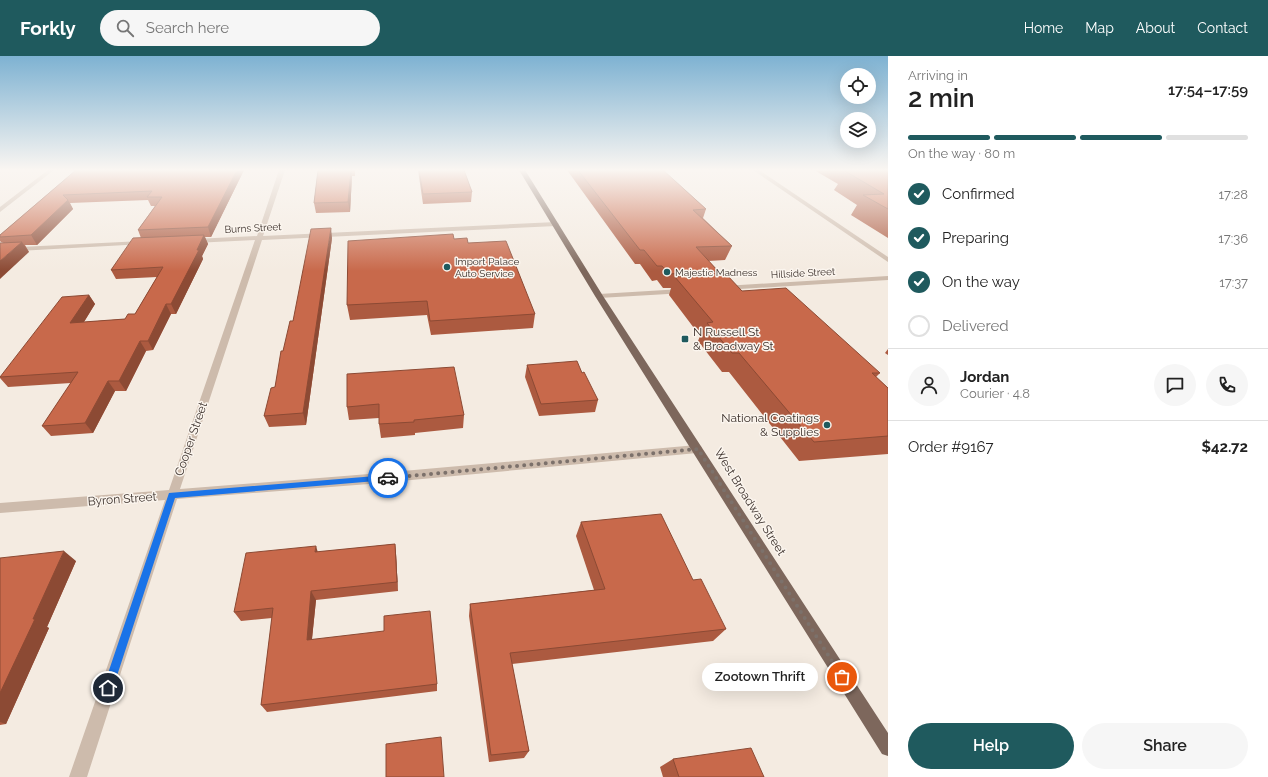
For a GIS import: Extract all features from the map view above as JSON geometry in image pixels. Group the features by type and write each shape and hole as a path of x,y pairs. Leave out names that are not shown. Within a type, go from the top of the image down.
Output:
{"main road":[{"name":"West Broadway Street","path":"543,204 599,296 888,748"}],"street":[{"path":"0,210 8,204"},
{"name":"Cooper Street","path":"78,777 271,204"},
{"path":"805,204 888,260"},
{"name":"Burns Street","path":"188,241 556,224"},
{"path":"0,250 148,243"},
{"name":"Hillside Street","path":"713,289 888,278"},
{"path":"599,296 690,290"},
{"name":"Byron Street","path":"0,508 172,496 698,449"}],"building":[{"path":"37,204 64,204 31,235 0,237 0,235"},
{"path":"157,204 220,204 208,227 138,230"},
{"path":"604,204 700,204 706,209 693,210 732,246 696,247 718,271 669,274 662,266 657,266 644,250 640,250"},
{"path":"878,204 888,204 888,209"},
{"path":"331,228 303,413 264,416 271,388 275,387 281,351 283,351 290,321 293,321 311,229"},
{"path":"453,234 454,239 467,238 468,243 506,241 535,314 430,321 427,301 347,305 348,241"},
{"path":"204,235 197,250 199,250 171,304 166,304 148,341 140,341 119,381 108,381 85,423 42,426 78,372 0,377 62,297 89,295 70,323 125,319 128,314 135,314 163,267 111,270 133,238"},
{"path":"22,242 0,261 0,243"},
{"path":"726,274 742,291 786,288 880,373 872,373 888,388 888,436 814,442 739,353 732,353 707,323 713,322 675,277"},
{"path":"577,361 582,373 584,372 598,400 541,404 527,365"},
{"path":"454,367 464,415 414,420 414,422 379,424 379,404 347,407 347,374"},
{"path":"661,514 693,580 701,579 726,629 510,653 529,751 491,755 470,604 605,589 581,522"},
{"path":"395,544 397,582 311,591 307,640 384,631 384,616 430,611 437,684 261,705 273,608 234,612 246,553 316,546 315,552"},
{"path":"64,551 33,619 35,619 0,693 0,558"},
{"path":"441,737 444,777 386,777 386,744"},
{"path":"751,748 764,777 679,777 673,759"}],"way so far":[{"path":"388,478 698,449 842,677"}],"place":[{"name":"Import Palace Auto Service","path":"447,267"},
{"name":"Majestic Madness","path":"667,272"},
{"name":"N Russell St & Broadway St","path":"685,339"},
{"name":"National Coatings & Supplies","path":"827,425"},
{"name":"Zootown Thrift","path":"842,677"}],"route":[{"path":"108,688 172,496 388,478"}]}
